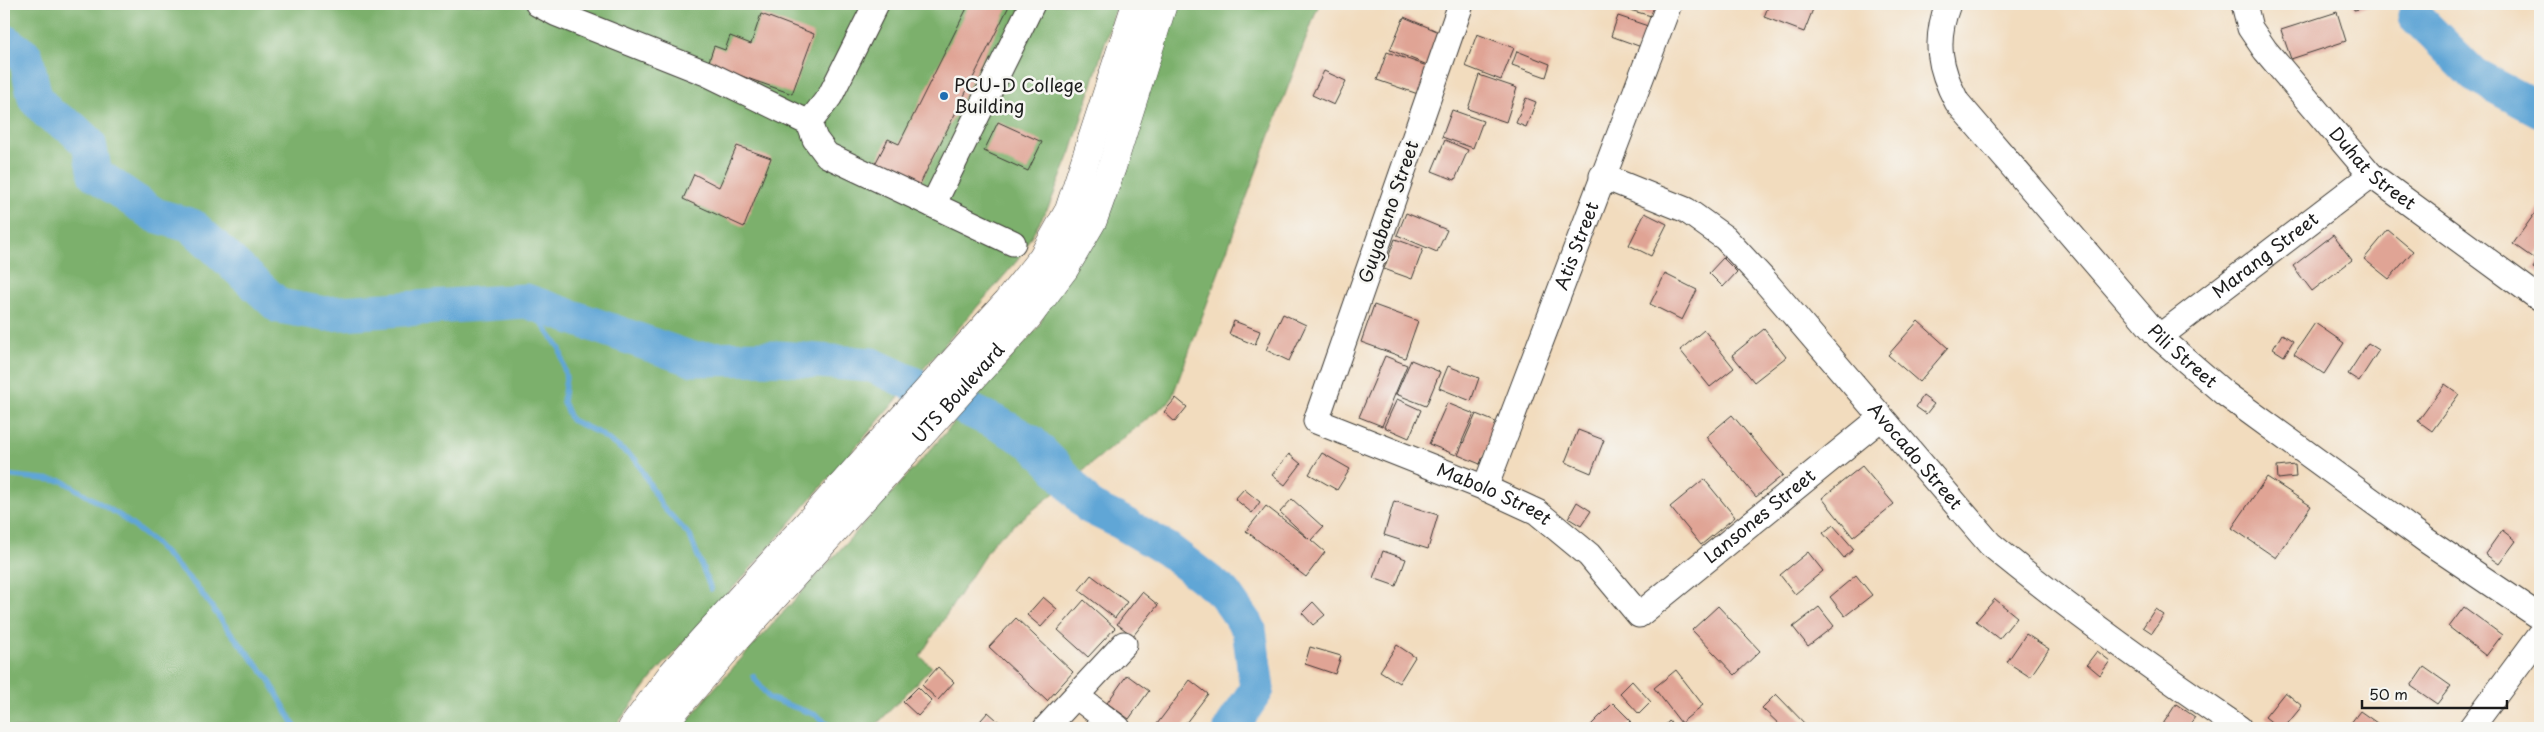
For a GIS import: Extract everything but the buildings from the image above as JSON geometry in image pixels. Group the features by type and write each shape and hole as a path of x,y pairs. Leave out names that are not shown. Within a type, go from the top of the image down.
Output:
{"main road":[{"name":"UTS Boulevard","path":"660,728 903,437 961,372 1007,302 1042,258 1069,210 1136,4"},
{"name":"UTS Boulevard","path":"961,372 1028,317 1066,268 1093,220 1112,167 1163,4"},
{"name":"UTS Boulevard","path":"632,728 671,675 903,437"}],"street":[{"path":"538,4 557,14 708,74 809,123 815,140 828,155 1013,242"},
{"path":"809,123 830,96 876,4"},
{"path":"933,205 1032,4"},
{"name":"Guyabano Street","path":"1316,421 1461,4"},
{"name":"Atis Street","path":"1485,488 1602,176 1669,4"},
{"name":"Pili Street","path":"1948,4 1938,46 1945,79 1957,102 2160,337 2224,393 2427,541 2540,616"},
{"name":"Duhat Street","path":"2244,4 2250,28 2265,50 2371,175 2540,299"},
{"name":"Marang Street","path":"2160,337 2371,175"},
{"name":"Avocado Street","path":"1602,176 1686,210 1725,238 1764,280 1990,544 2030,577 2239,728"},
{"name":"Lansones Street","path":"1639,615 1881,418"},
{"name":"Mabolo Street","path":"1316,421 1485,488 1537,512 1590,555 1639,615"},
{"path":"2471,728 2540,635"},
{"path":"1046,728 1124,644"},
{"path":"1076,696 1118,728"}],"green space":[{"path":"4,4 1117,4 1071,152 1049,206 1016,262 752,567 654,675 614,728 4,728"},
{"path":"1176,4 1319,4 1171,400 994,541 920,656 932,667 873,728 682,728 711,692 925,456 1039,326"}],"waterway":[{"path":"2415,16 2474,75 2540,110"},
{"path":"4,41 26,57 35,98 50,115 72,128 89,144 95,174 155,215 192,226 279,306 325,314 526,301 692,359 779,358 872,365 997,423 1031,442 1054,465 1090,507 1119,521 1167,549 1224,593 1249,629 1257,689 1231,728"},
{"path":"526,301 560,349 566,378 563,402 571,420 599,433 636,460 662,506 690,536 711,589"},
{"path":"4,475 63,481 119,515 154,542 197,587 227,628 268,678 296,728"},
{"path":"753,676 769,698 816,715 833,728"}],"place":[{"name":"PCU-D College Building","path":"944,96"}]}
